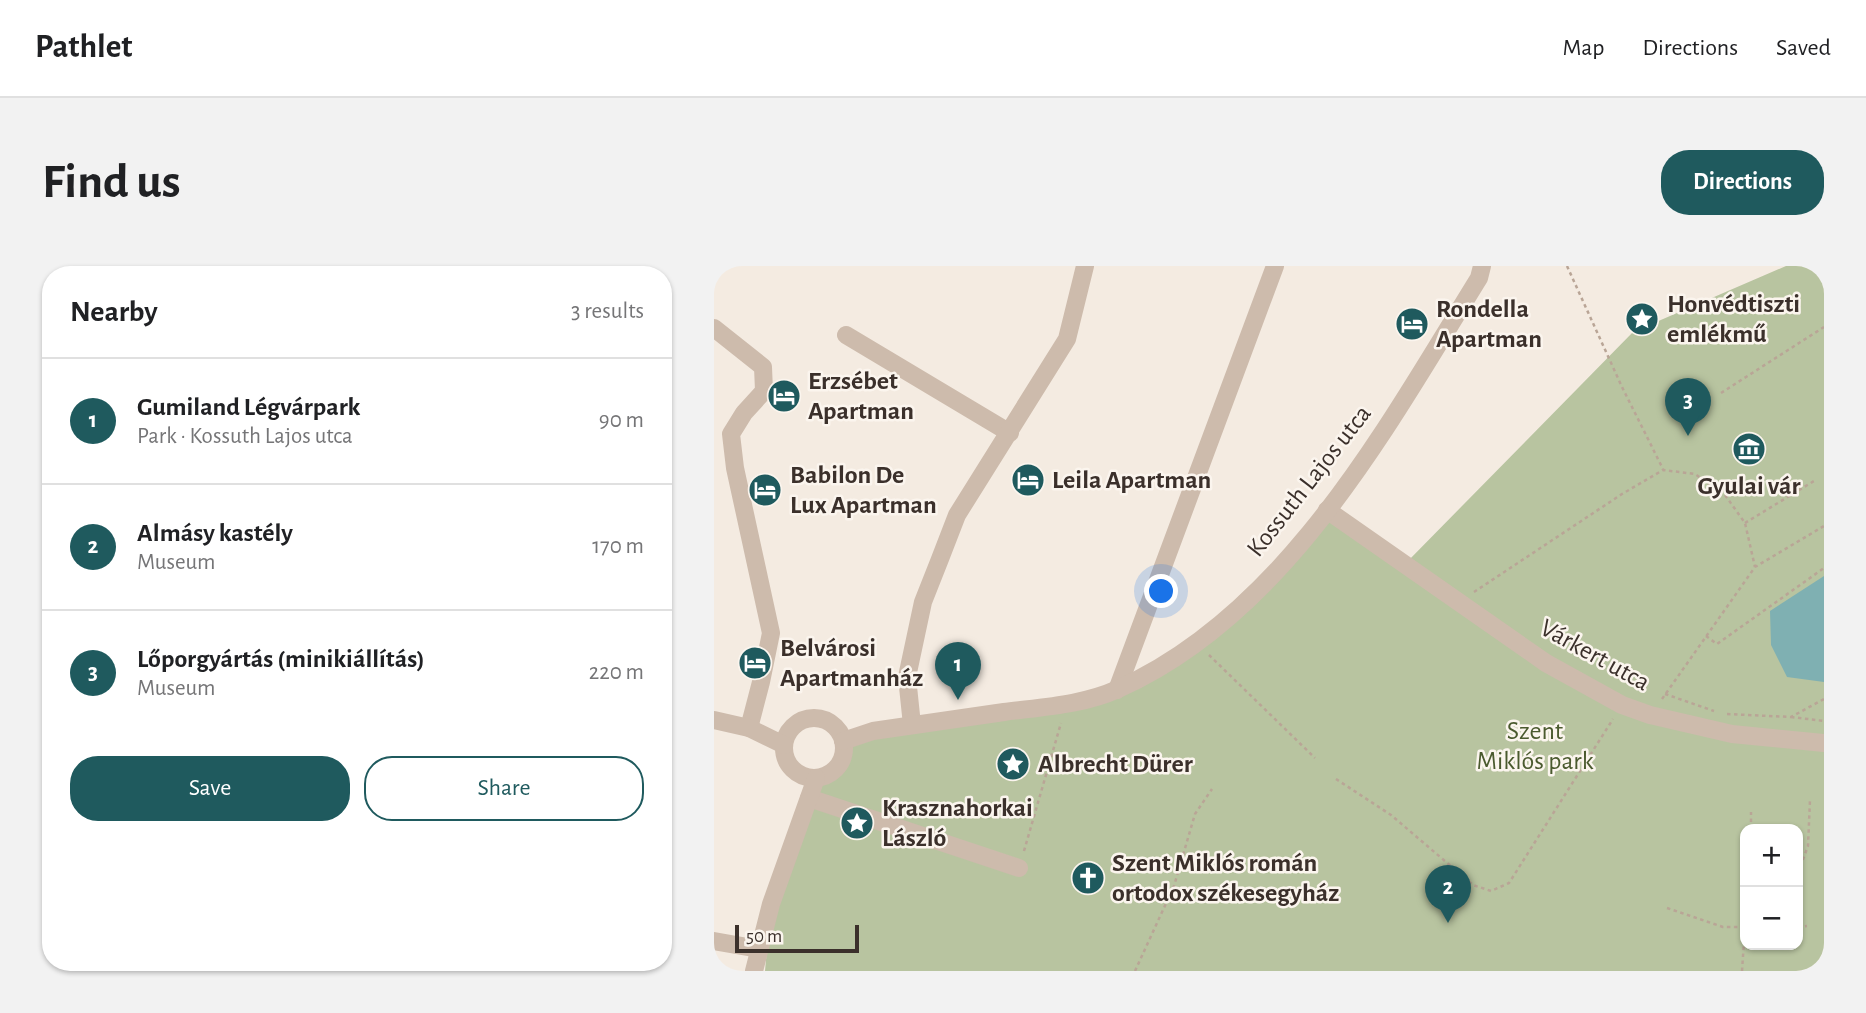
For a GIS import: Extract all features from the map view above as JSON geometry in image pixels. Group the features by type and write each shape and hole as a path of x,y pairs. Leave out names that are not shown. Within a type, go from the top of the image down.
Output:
{"street":[{"path":"912,725 907,677 923,603 957,515 1067,339 1086,266"},
{"path":"1116,690 1275,266"},
{"name":"Kossuth Lajos utca","path":"843,741 873,731 1067,704 1116,690 1175,659 1214,630 1258,589 1327,510 1396,411 1479,278 1482,266"},
{"path":"714,328 762,368 764,379 764,391 744,413 731,435 735,468 771,633 748,728"},
{"path":"846,335 1010,433"},
{"name":"Várkert utca","path":"1327,510 1546,663 1622,705 1650,715 1732,734 1824,743"},
{"path":"822,719 839,731 843,741 841,761 826,775 816,778 805,777 789,765 784,755 787,735 793,726 802,720 822,719"},
{"path":"714,720 748,728 784,745"},
{"path":"714,941 757,959 771,904 816,778"},
{"path":"808,798 1019,868"}],"path":[{"path":"1567,266 1663,470"},
{"path":"1721,393 1824,327"},
{"path":"1459,602 1622,494 1663,470 1695,474 1726,495 1745,523 1755,567"},
{"path":"1745,523 1814,481"},
{"path":"1824,526 1755,567 1665,694 1723,714 1791,716 1824,721"},
{"path":"1706,636 1717,644 1824,568"},
{"path":"1196,643 1315,758"},
{"path":"1791,716 1824,698"},
{"path":"1019,868 1067,704"},
{"path":"1336,779 1391,815 1473,885 1491,891 1509,883 1622,705"},
{"path":"1135,971 1174,886 1195,814 1212,789"},
{"path":"1803,860 1808,846 1810,800"},
{"path":"1751,812 1751,824"},
{"path":"1667,908 1723,927 1740,926"},
{"path":"1803,926 1807,926"},
{"path":"1742,971 1743,950"}],"green space":[{"name":"Szent Miklós park","path":"1786,266 1824,266 1824,971 765,971 771,904 816,778 826,775 841,761 843,741 1072,703 1175,659 1327,510 1406,563 1633,332"}],"water":[{"path":"1824,576 1824,682 1787,677 1771,645 1770,611"}],"place":[{"name":"Honvédtiszti emlékmű","path":"1642,319"},
{"name":"Rondella Apartman","path":"1412,324"},
{"name":"Erzsébet Apartman","path":"784,396"},
{"name":"Lőporgyártás (minikiállítás)","path":"1688,436"},
{"name":"Gyulai vár","path":"1749,449"},
{"name":"Leila Apartman","path":"1028,480"},
{"name":"Babilon De Lux Apartman","path":"765,490"},
{"name":"Belvárosi Apartmanház","path":"755,663"},
{"name":"Gumiland Légvárpark","path":"958,700"},
{"name":"Albrecht Dürer","path":"1013,764"},
{"name":"Krasznahorkai László","path":"857,823"},
{"name":"Szent Miklós román ortodox székesegyház","path":"1088,878"},
{"name":"Almásy kastély","path":"1448,923"}]}
